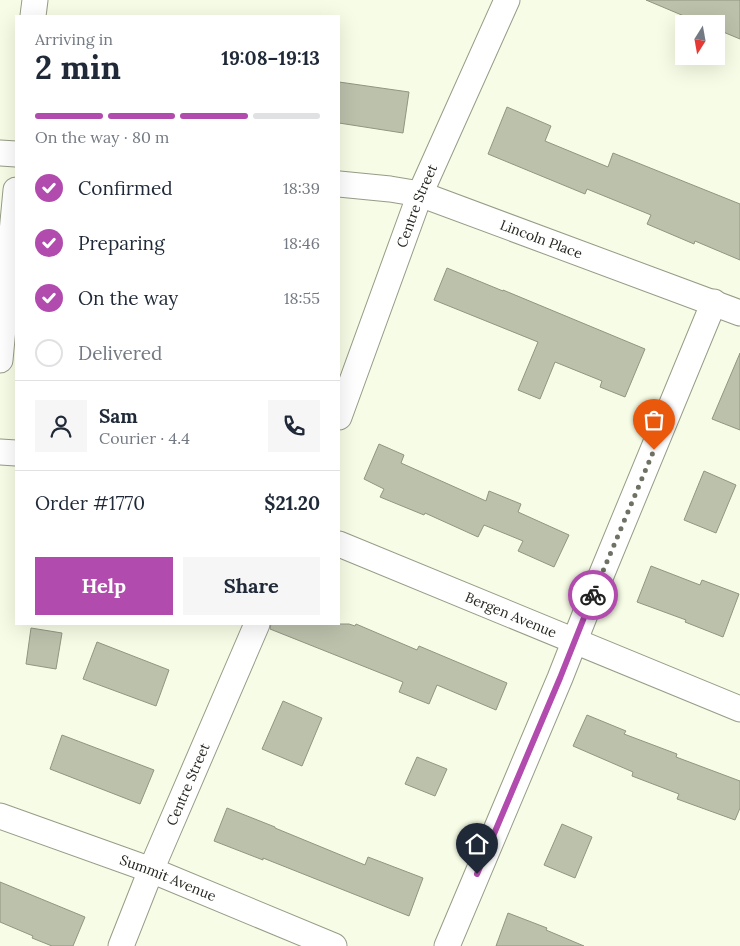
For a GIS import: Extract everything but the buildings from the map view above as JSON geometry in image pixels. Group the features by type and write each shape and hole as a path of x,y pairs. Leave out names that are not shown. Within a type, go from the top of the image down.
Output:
{"street":[{"path":"33,15 35,0"},
{"name":"Centre Street","path":"340,414 420,194 507,0"},
{"path":"0,152 15,154"},
{"name":"Lincoln Place","path":"340,184 420,194 740,313"},
{"path":"0,360 15,201"},
{"path":"447,946 560,678 714,302"},
{"path":"0,452 15,453"},
{"name":"Bergen Avenue","path":"340,544 740,709"},
{"name":"Centre Street","path":"121,946 151,870 257,625"},
{"name":"Summit Avenue","path":"0,816 151,870 334,946"}],"way so far":[{"path":"593,595 654,450"}],"route":[{"path":"477,874 593,595"}]}
